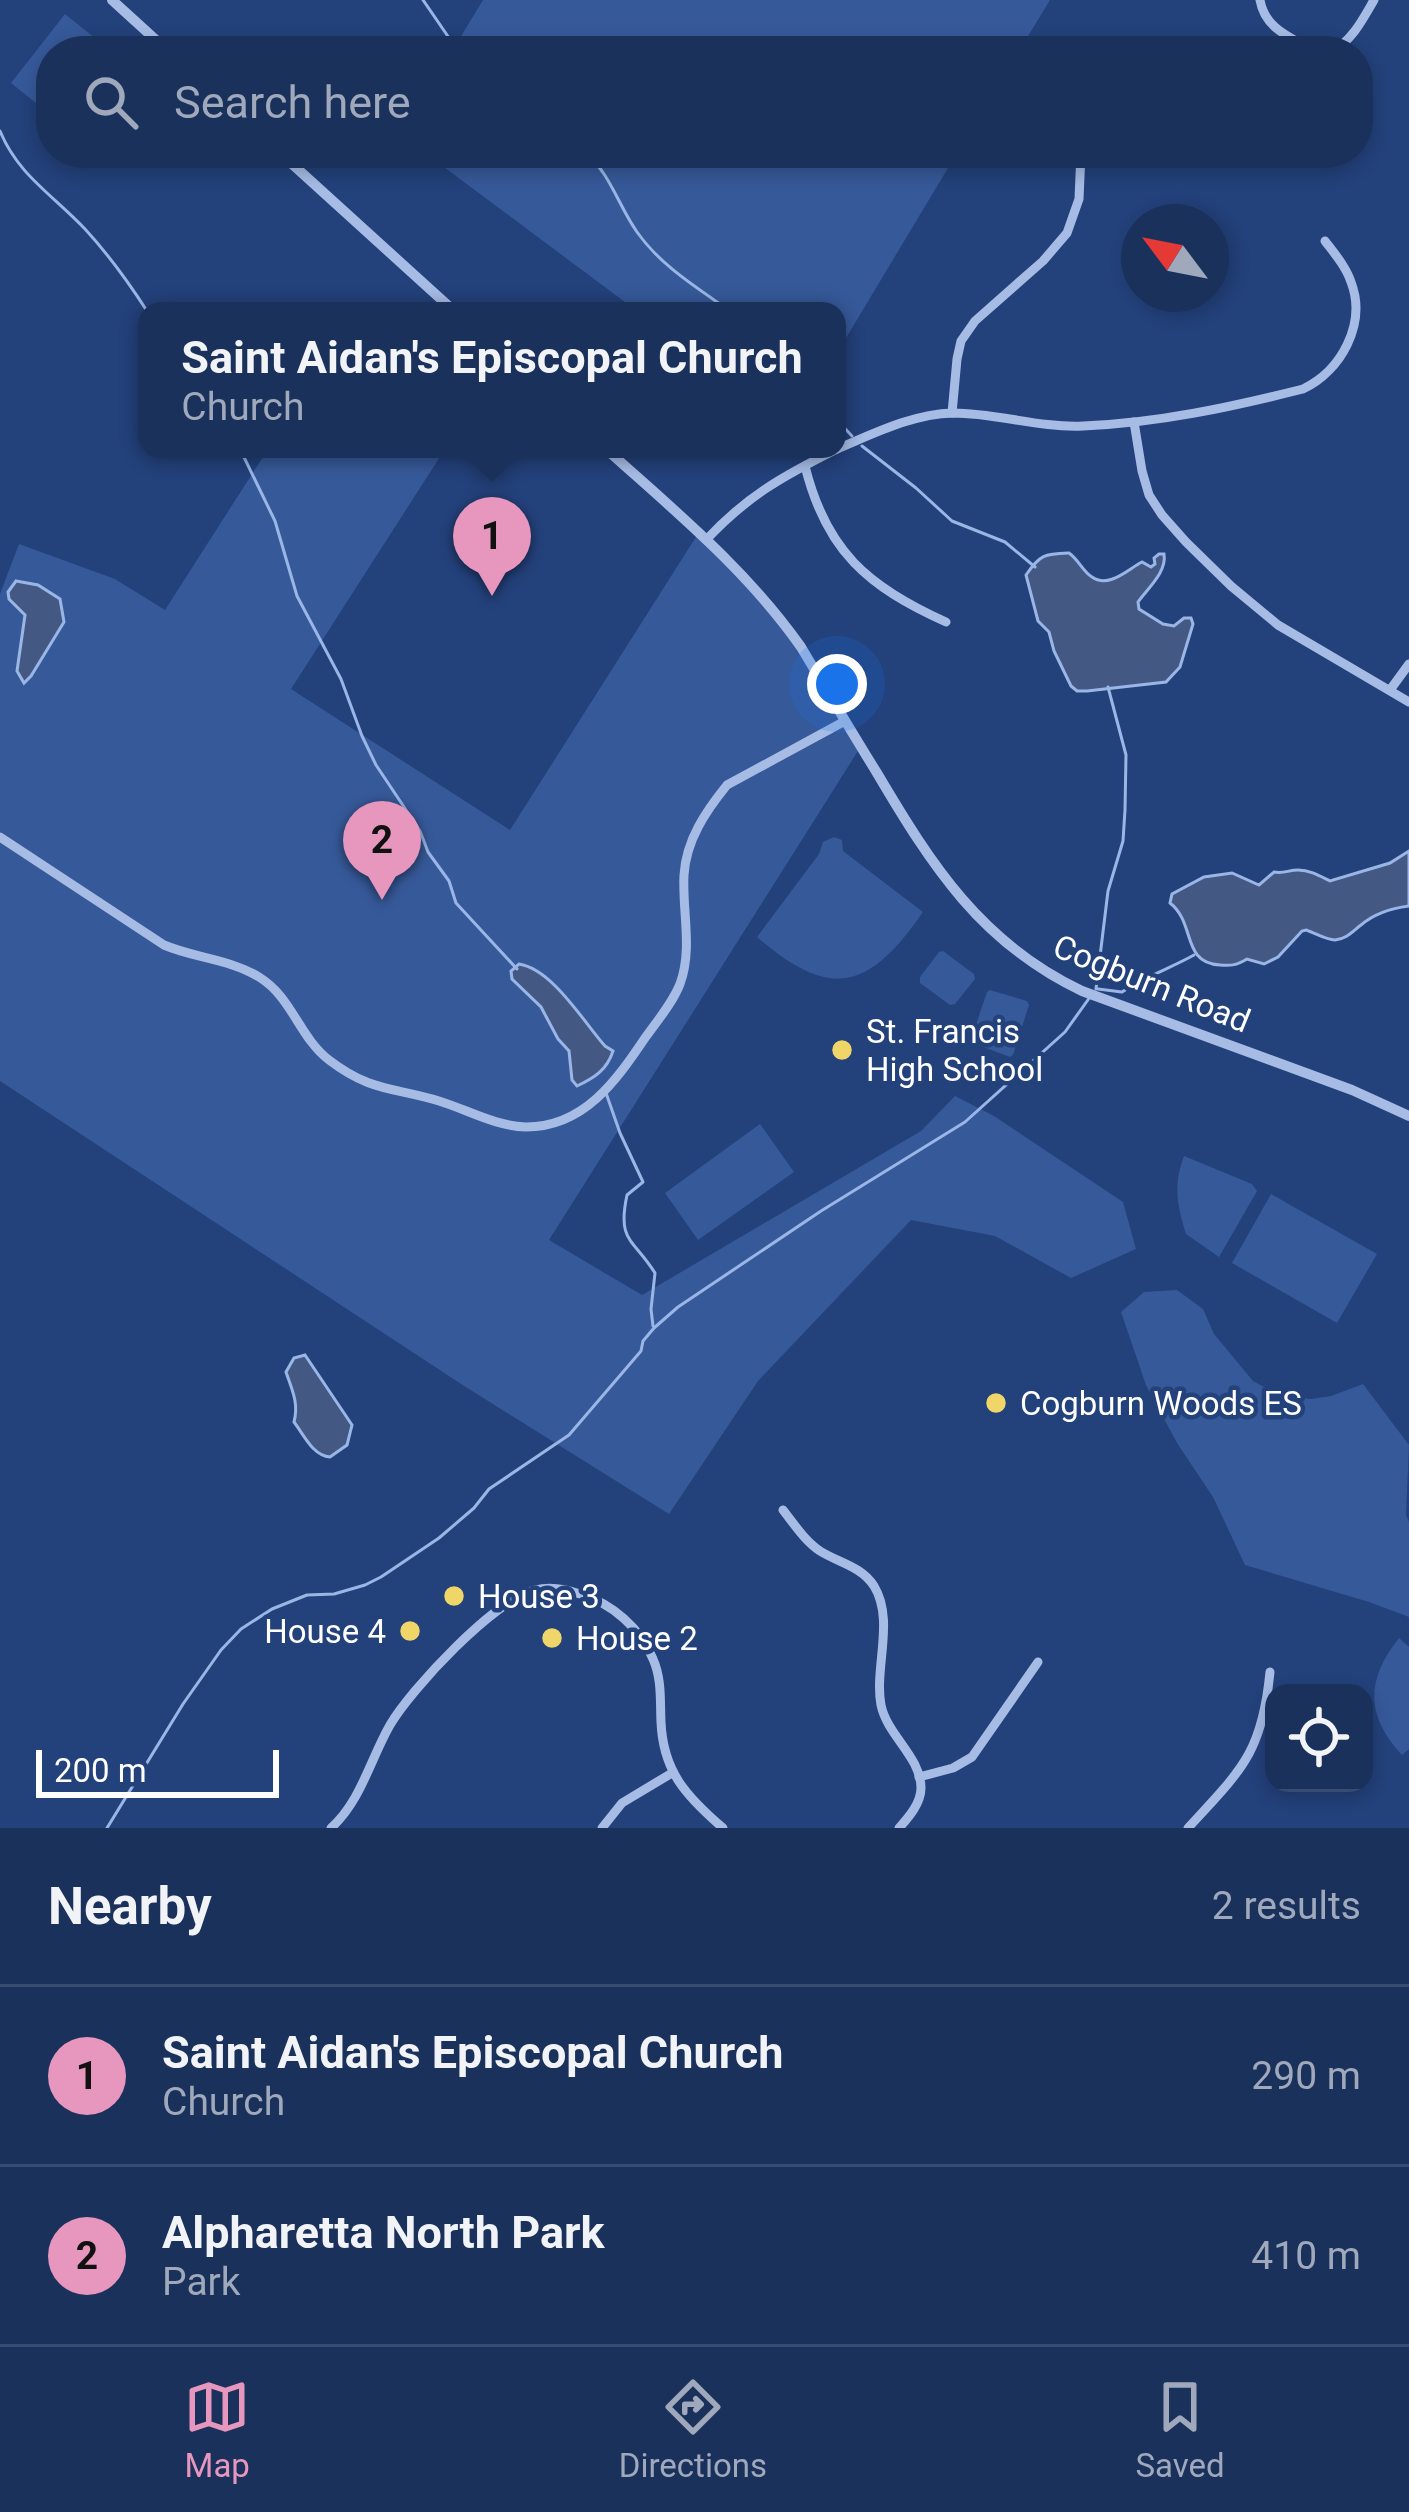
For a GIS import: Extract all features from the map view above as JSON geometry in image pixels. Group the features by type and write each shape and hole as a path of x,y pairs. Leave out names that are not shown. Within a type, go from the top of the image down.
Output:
{"street":[{"path":"112,0 152,36"},
{"path":"1260,0 1264,16 1287,36"},
{"path":"1351,36 1375,0"},
{"path":"297,168 444,302"},
{"path":"952,413 962,341 975,321 1043,261 1067,233 1079,199 1080,168"},
{"path":"846,446 921,417 952,413 1080,427 1155,421 1303,388 1324,376 1346,347 1356,312 1349,277 1325,241"},
{"path":"1134,422 1149,494 1174,529 1278,625 1409,702"},
{"name":"Cogburn Road","path":"616,458 776,611 902,815 952,890 985,926 1028,961 1082,991 1352,1090 1409,1116"},
{"path":"706,540 763,488 820,458"},
{"path":"805,466 827,531 846,555 882,587 946,622"},
{"path":"1390,690 1409,664"},
{"path":"0,837 164,945 258,976 283,998 314,1046 357,1079 380,1089 443,1102 500,1124 537,1126 560,1122 598,1099 674,996 687,954 687,858 718,796 727,785 845,721"},
{"path":"783,1510 816,1549 857,1569 876,1589 883,1623 882,1710 922,1791 899,1828"},
{"path":"331,1828 355,1799 389,1726 417,1687 506,1604 534,1590 565,1590 591,1597 616,1612 642,1638 656,1666 663,1746 671,1773 724,1828"},
{"path":"919,1777 972,1757 1038,1662"},
{"path":"1188,1828 1238,1772 1257,1741 1270,1672"},
{"path":"602,1828 622,1803 671,1773"}],"shaded area":[{"path":"483,0 1050,0 1028,36 461,36"},
{"path":"65,14 92,36 48,36"},
{"path":"36,51 36,103 11,83"},
{"path":"445,168 948,168 846,338 846,302 625,302"},
{"path":"262,458 439,458 291,689 510,830 701,529 827,689 858,751 549,1240 642,1295 921,1131 955,1096 994,1116 1123,1202 1136,1249 1071,1278 995,1236 911,1220 758,1381 669,1514 461,1384 0,1081 0,594 19,544 115,579 165,610"},
{"path":"1069,553 1089,575 1105,581 1142,562 1151,567 1154,558 1164,554 1163,567 1138,602 1139,609 1163,624 1174,626 1191,618 1193,624 1180,667 1166,682 1087,691 1071,686 1049,632 1038,621 1026,575 1044,556"},
{"path":"16,581 38,585 60,599 64,622 24,683 17,671 25,615 8,592"},
{"path":"834,837 842,840 843,851 923,912 885,958 848,978 807,971 757,937 823,842"},
{"path":"1409,851 1409,906 1378,915 1339,939 1302,931 1278,957 1264,964 1247,959 1234,965 1208,963 1194,950 1170,903 1172,894 1204,877 1232,873 1259,885 1274,872 1298,870 1330,881 1390,863"},
{"path":"943,951 975,979 950,1005 920,983"},
{"path":"519,964 555,986 613,1051 589,1080 577,1086 572,1080 569,1051 541,1007 512,979 511,971"},
{"path":"990,990 1029,1005 1010,1057 970,1042"},
{"path":"760,1124 794,1172 698,1240 665,1193"},
{"path":"1184,1156 1252,1184 1257,1191 1219,1257 1186,1234 1177,1195"},
{"path":"1271,1194 1377,1254 1337,1323 1232,1263"},
{"path":"1177,1290 1203,1309 1214,1334 1253,1381 1281,1396 1311,1399 1363,1384 1409,1445 1409,1617 1245,1565 1213,1497 1146,1385 1121,1312 1144,1292"},
{"path":"305,1355 352,1425 347,1445 330,1457 314,1449 294,1422 295,1403 286,1372 294,1358"},
{"path":"1399,1638 1409,1647 1409,1749 1402,1755 1381,1726 1374,1697 1380,1668"}],"waterway":[{"path":"423,0 448,36"},
{"path":"0,131 26,172 94,239 141,302"},
{"path":"599,168 646,244 718,302"},
{"path":"846,430 852,436"},
{"path":"862,446 952,521 1005,542 1035,567"},
{"path":"244,458 275,521 297,596 341,679 376,765 449,881 456,903 517,969"},
{"path":"1096,989 1108,891 1123,841 1125,810 1126,755 1108,687"},
{"path":"1098,989 1122,992 1194,955"},
{"path":"107,1828 183,1704 241,1629 307,1595 334,1594 365,1585 439,1538 489,1489 569,1435 641,1351 654,1328 678,1307 965,1122 1065,1032 1090,997"},
{"path":"606,1093 643,1182 627,1195 624,1222 629,1238 655,1273 653,1326"}],"place":[{"name":"Saint Aidan's Episcopal Church","path":"492,596"},
{"name":"Alpharetta North Park","path":"382,900"},
{"name":"St. Francis High School","path":"842,1050"},
{"name":"Cogburn Woods ES","path":"996,1403"},
{"name":"House 3","path":"454,1596"},
{"name":"House 4","path":"410,1631"},
{"name":"House 2","path":"552,1638"}]}
